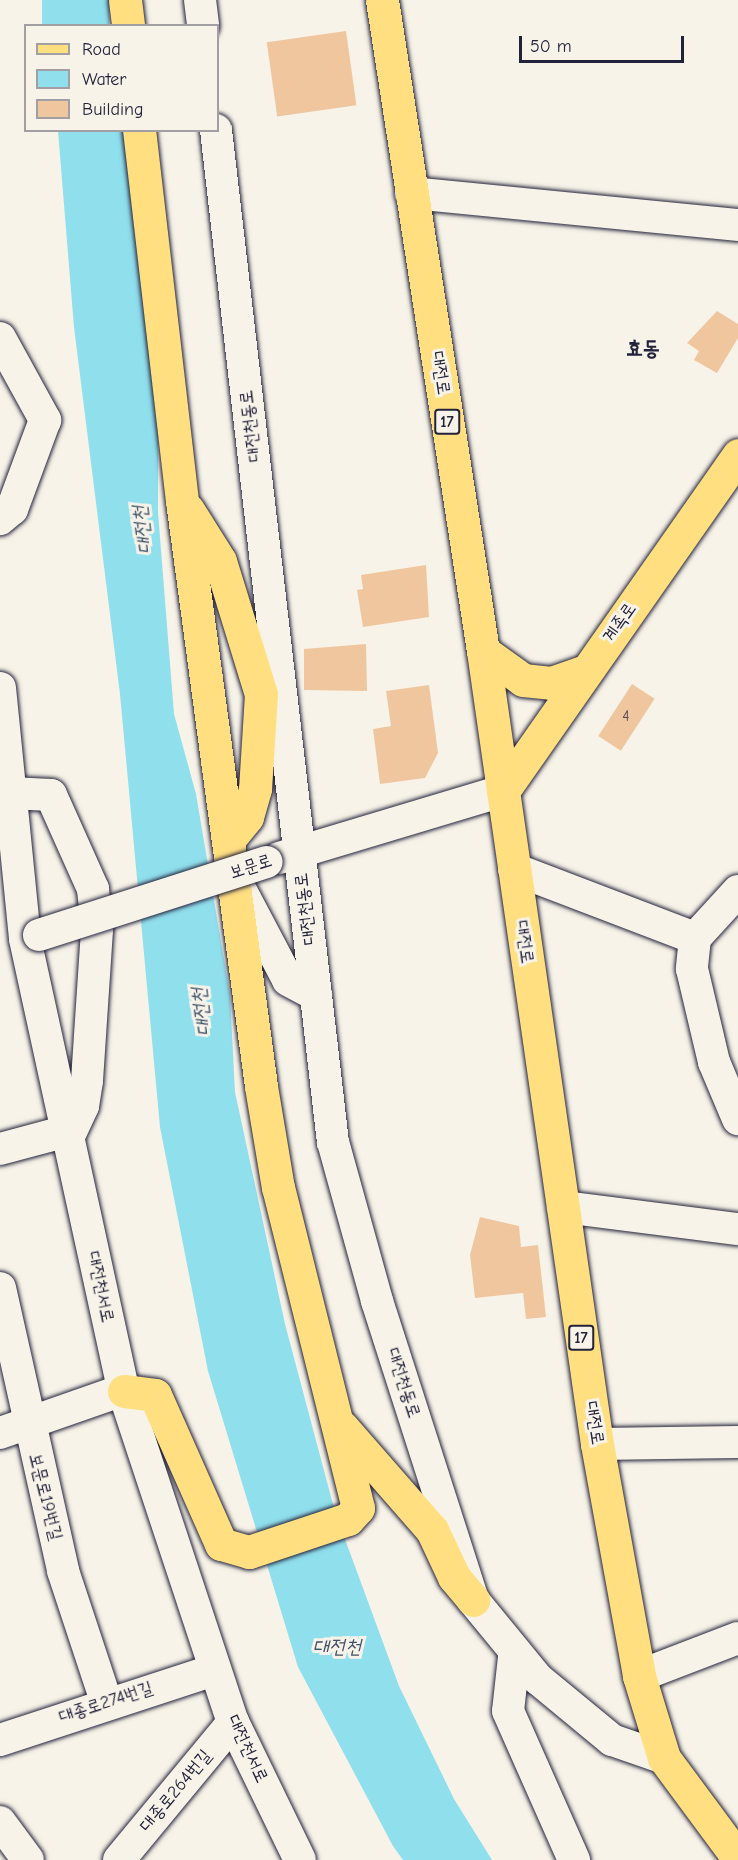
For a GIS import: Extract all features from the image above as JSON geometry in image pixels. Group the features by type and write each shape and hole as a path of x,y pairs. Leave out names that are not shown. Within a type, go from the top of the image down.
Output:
{"main road":[{"path":"125,0 128,24"},
{"name":"대전로","path":"382,0 483,651 597,1444 639,1676 664,1758 738,1858"},
{"path":"124,1390 155,1395 221,1544 258,1549 348,1519 358,1508 358,1497 278,1188 238,885 182,501 140,132"},
{"name":"계족로","path":"503,791 586,671 734,471"},
{"path":"182,501 220,561 271,693 255,789 247,817 230,838"},
{"path":"483,651 523,680 551,683 586,671"},
{"path":"338,1424 426,1523 473,1600"}],"street":[{"path":"200,0 203,24"},
{"name":"대전천동로","path":"216,132 271,693 300,850 333,1142 377,1301 473,1600 514,1657 612,1740 664,1758"},
{"path":"411,193 738,225"},
{"path":"0,338 56,419 12,509 0,519"},
{"name":"대전천서로","path":"0,688 3,755 10,793 21,940 124,1390 214,1670 233,1722 300,1860"},
{"name":"보문로","path":"21,940 300,850 503,791"},
{"path":"0,1149 67,1135 83,1106 87,1081 97,930 93,889 51,795 10,793"},
{"path":"514,868 695,938"},
{"path":"238,885 288,980 316,995"},
{"path":"738,891 695,938 692,969 705,1027 738,1119"},
{"path":"562,1208 738,1229"},
{"name":"보문로19번길","path":"0,1288 14,1428 106,1701"},
{"path":"14,1428 124,1390"},
{"path":"597,1444 738,1442"},
{"path":"639,1676 738,1638"},
{"path":"514,1657 508,1711 574,1860"},
{"name":"대종로274번길","path":"0,1740 106,1701 214,1670"},
{"name":"대종로264번길","path":"119,1860 233,1722"},
{"path":"0,1822 28,1860"}],"water":[{"path":"42,0 109,0 109,24 42,24"},
{"name":"대전천","path":"58,132 129,132 158,399 158,512 174,714 196,794 230,995 235,1092 285,1324 335,1512 399,1686 454,1799 492,1860 403,1860 393,1846 298,1667 208,1371 160,1127 120,694 74,327"}],"building":[{"path":"346,31 356,105 277,116 267,42"},
{"path":"717,311 738,324 738,338 717,373 694,360 699,351 687,343"},
{"path":"426,565 429,617 363,627 357,590 363,589 361,575"},
{"path":"366,644 367,691 304,690 304,649"},
{"path":"632,684 655,699 621,751 598,736"},
{"path":"429,685 438,753 425,778 380,784 373,729 391,726 386,691"},
{"path":"480,1217 519,1226 521,1247 538,1245 546,1317 526,1319 523,1293 475,1298 470,1255"}],"district":[{"name":"효동","path":"643,348"}]}
